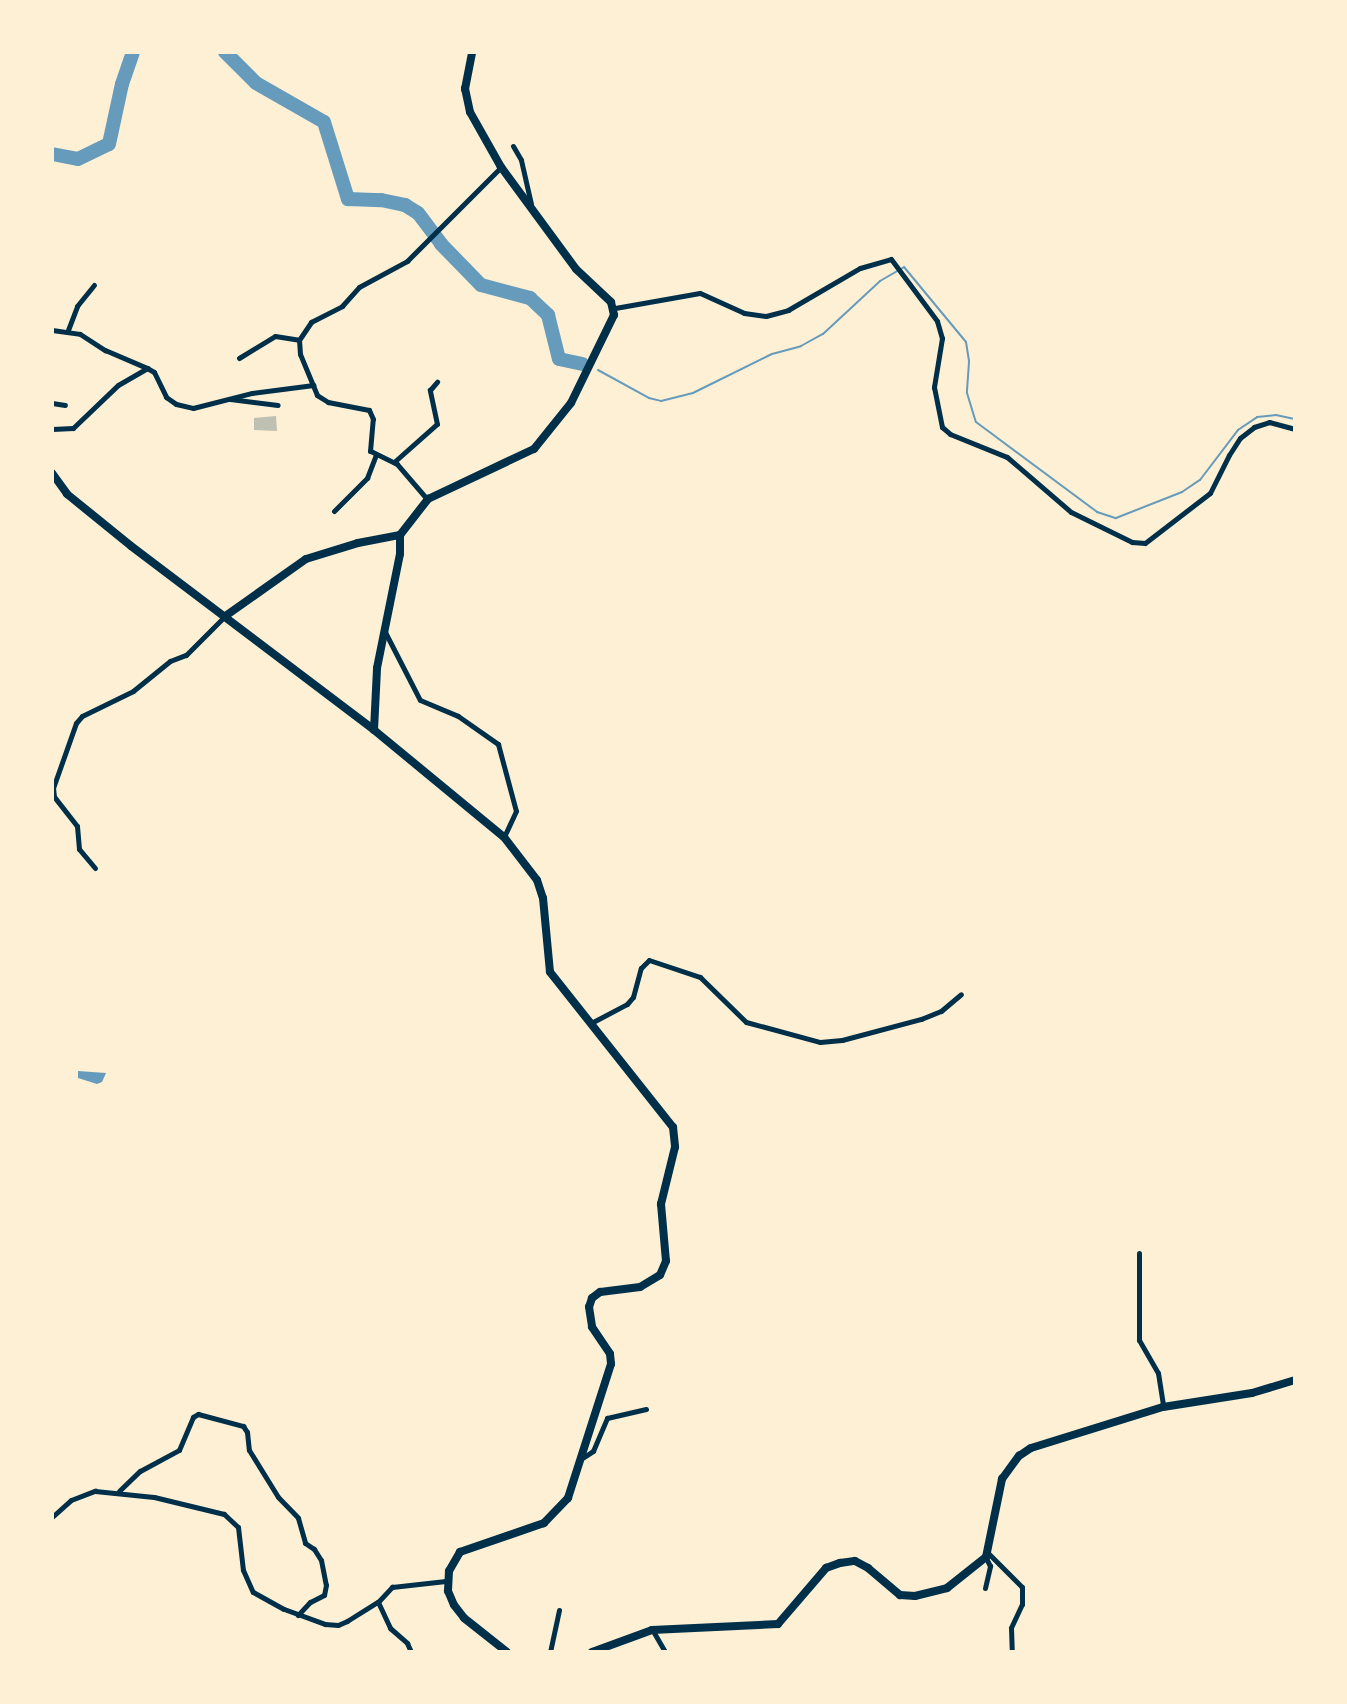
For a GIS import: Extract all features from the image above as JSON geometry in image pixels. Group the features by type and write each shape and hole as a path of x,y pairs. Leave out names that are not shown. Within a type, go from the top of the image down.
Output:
{"main road":[{"path":"374,730 374,693 400,535 428,499 534,449 571,403 615,308 576,269 501,167 465,101 472,52"},
{"path":"52,473 67,494 374,730 504,837 537,880 543,898 550,972 673,1127 675,1147 661,1204 667,1242 666,1261 660,1275 640,1287 600,1292 592,1298 589,1307 592,1327 610,1354 611,1364 584,1457 568,1498 557,1513 528,1531 481,1542 460,1552 446,1581 454,1605 464,1618 507,1652"},
{"path":"224,617 306,559 358,543 400,535"},
{"path":"592,1652 652,1630 778,1624 826,1568 840,1563 855,1561 900,1595 915,1596 947,1588 987,1555 1002,1479 1019,1456 1031,1448 1163,1407 1252,1393 1295,1380"}],"street":[{"path":"513,146 521,160 532,209"},
{"path":"428,499 394,462 370,451 372,413 328,402 317,395 300,354 299,340 311,322 342,306 359,287 407,261 501,167"},
{"path":"615,308 700,293 744,313 766,316 788,310 877,261 891,259 937,321 942,338 934,387 942,427 1007,457 1071,512 1132,542 1145,543 1210,493 1235,446 1254,427 1269,422 1295,429"},
{"path":"68,330 77,306 94,285"},
{"path":"52,330 68,330 147,368 154,372 166,397 176,404 193,408 313,385"},
{"path":"239,358 275,336 299,340"},
{"path":"52,429 73,428 118,385 147,368"},
{"path":"394,462 437,424 430,390 437,382"},
{"path":"230,399 278,405"},
{"path":"52,403 65,405"},
{"path":"334,511 367,478 376,455"},
{"path":"95,868 79,849 77,826 54,797 53,788 76,723 82,716 133,691 170,661 186,655 224,617"},
{"path":"385,631 420,700 458,716 498,744 516,811 504,837"},
{"path":"591,1023 627,1004 633,997 641,968 649,960 700,977 746,1022 820,1042 842,1040 921,1019 941,1011 961,994"},
{"path":"1139,1253 1139,1340 1158,1373 1163,1407"},
{"path":"584,1457 593,1451 607,1418 646,1409"},
{"path":"119,1491 140,1471 179,1450 193,1417 198,1414 243,1426 247,1432 249,1450 278,1497 298,1518 305,1543 314,1549 321,1560 326,1585 324,1595 310,1602 298,1615"},
{"path":"52,1517 84,1494 119,1491 224,1514 238,1527 243,1570 253,1592 298,1615 338,1625 378,1602 392,1587 446,1581"},
{"path":"985,1588 990,1566 987,1555"},
{"path":"987,1555 1022,1587 1022,1604 1011,1628 1012,1652"},
{"path":"378,1602 390,1628 407,1643 411,1652"},
{"path":"550,1652 559,1610"},
{"path":"652,1630 665,1652"}],"water":[{"path":"78,1071 106,1073 102,1082 97,1084 78,1078"}],"building":[{"path":"276,416 277,431 254,430 254,418"}],"waterway":[{"path":"52,154 78,159 109,144 122,84 133,52"},
{"path":"225,52 256,83 324,122 348,199 381,200 405,205 418,213 441,244 481,285 530,298 548,315 559,359 582,364"},
{"path":"598,370 649,398 661,401 693,393 772,354 801,346 823,334 880,281 904,267 966,342 969,362 967,393 976,422 1097,512 1116,518 1182,492 1200,480 1238,430 1257,417 1276,415 1295,419"}]}
